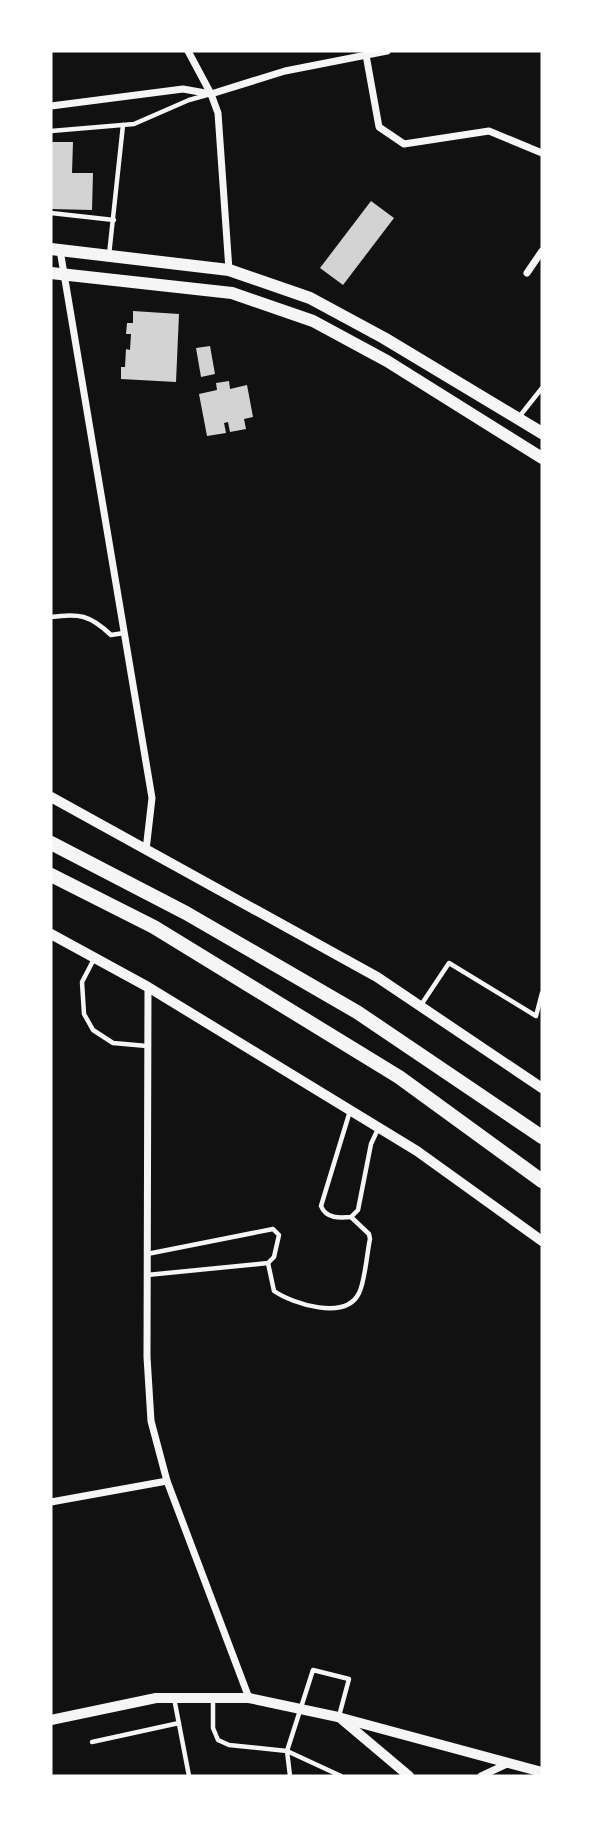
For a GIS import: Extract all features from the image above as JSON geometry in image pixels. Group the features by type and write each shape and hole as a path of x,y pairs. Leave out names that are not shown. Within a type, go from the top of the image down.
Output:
{"highway":[{"path":"51,843 186,913 357,1012 542,1137"},
{"path":"51,876 154,927 399,1077 542,1181"}],"main road":[{"path":"55,249 229,270 310,298 384,338 542,433"},
{"path":"57,274 232,293 313,321 387,360 542,458"},
{"path":"51,797 377,977 542,1088"},
{"path":"51,934 148,987 379,1127 417,1151 542,1241"},
{"path":"51,1720 156,1699 249,1698 302,1707 542,1772"}],"street":[{"path":"188,51 218,113 229,270"},
{"path":"51,106 183,89 211,94 285,71 387,51"},
{"path":"366,55 379,127 404,144 489,131 542,153"},
{"path":"55,249 57,274 125,633 152,799 146,850"},
{"path":"527,274 542,251"},
{"path":"148,987 147,1357 151,1421 167,1481 249,1698"},
{"path":"51,1502 167,1481"},
{"path":"338,1717 409,1776"},
{"path":"481,1776 509,1762"}],"lane":[{"path":"51,131 134,124 189,100 211,94"},
{"path":"109,256 123,125"},
{"path":"51,213 114,220"},
{"path":"519,417 542,388"},
{"path":"51,617 74,614 96,621 111,635 125,633"},
{"path":"94,958 82,982 84,1014 93,1030 113,1043 148,1046"},
{"path":"420,1006 449,963 536,1016 542,993"},
{"path":"268,1263 274,1291 283,1297 328,1310 351,1301 359,1294 369,1234 351,1217 329,1216 321,1206 350,1110"},
{"path":"351,1217 358,1210 371,1144 379,1127"},
{"path":"147,1254 274,1229 279,1235 274,1257 268,1263 147,1275"},
{"path":"290,1776 287,1751 313,1670 349,1679 338,1717"},
{"path":"174,1698 189,1776"},
{"path":"213,1698 214,1728 218,1740 229,1745 287,1751 341,1776"},
{"path":"92,1742 179,1723"}],"building":[{"path":"51,142 73,142 72,173 93,173 92,210 51,209"},
{"path":"371,201 394,218 343,285 320,268"},
{"path":"133,311 179,314 176,382 121,379 126,349 130,350 131,334 126,334 127,323 133,323"},
{"path":"210,346 215,374 201,377 196,348"},
{"path":"229,381 230,389 247,385 253,417 244,419 246,429 230,432 228,422 224,423 226,433 207,436 199,394 217,390 216,383"}]}
